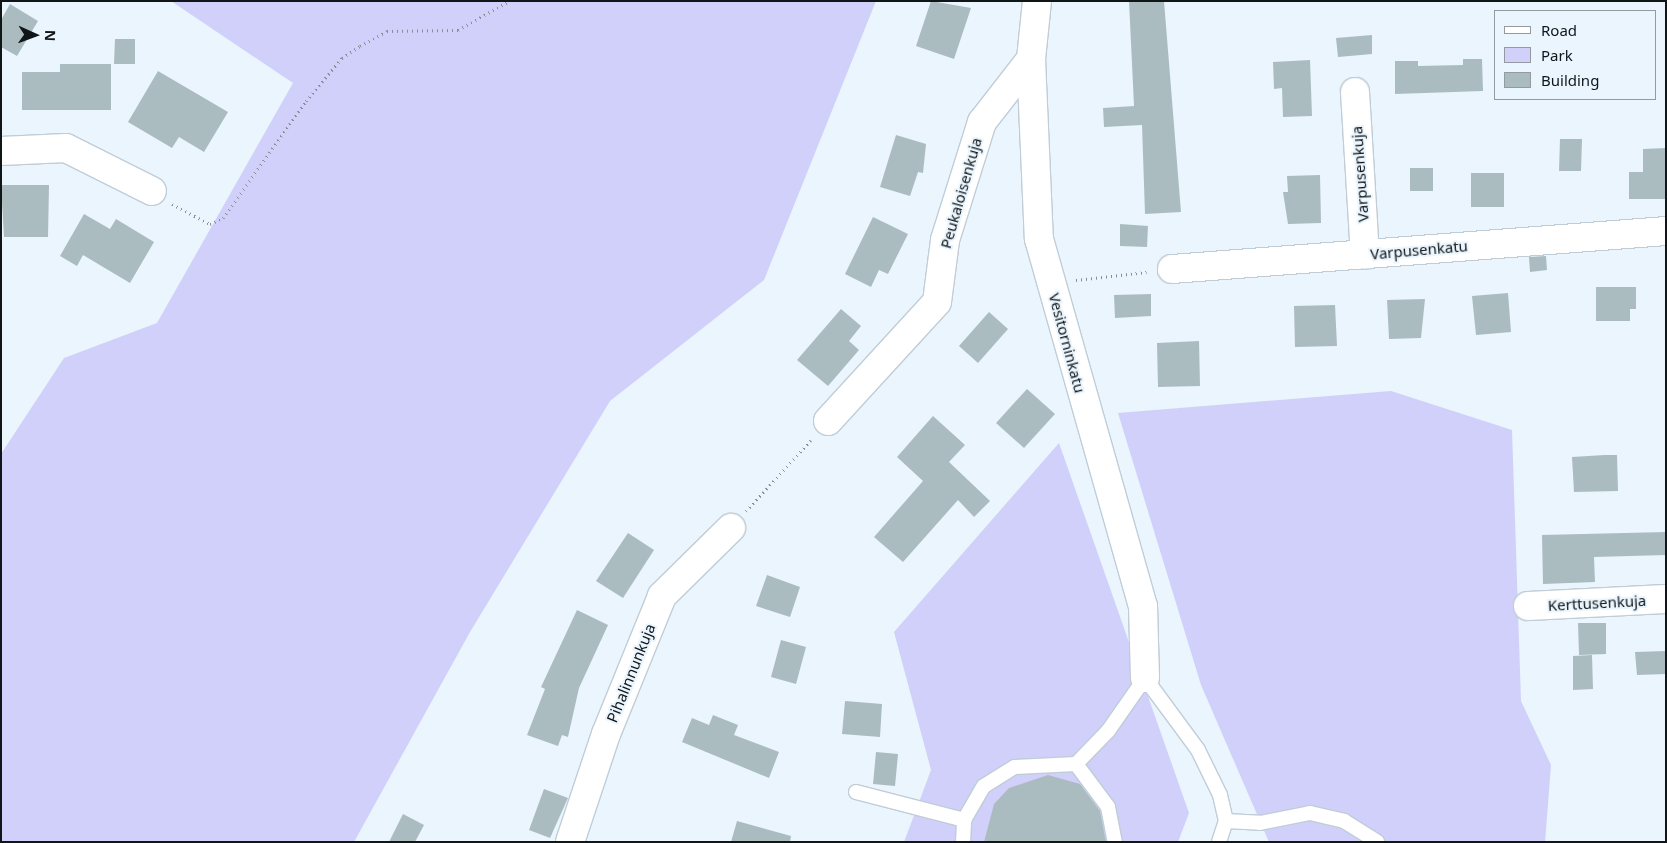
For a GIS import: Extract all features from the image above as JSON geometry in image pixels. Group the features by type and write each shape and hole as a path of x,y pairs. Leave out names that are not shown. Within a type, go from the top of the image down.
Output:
{"street":[{"name":"Vesitorninkatu","path":"1037,1 1031,59 1039,239 1143,606 1145,678"},
{"name":"Peukaloisenkuja","path":"828,420 938,302 945,240 982,122 1031,59"},
{"name":"Varpusenkuja","path":"1354,92 1365,255"},
{"path":"1,151 66,148 152,191"},
{"name":"Varpusenkatu","path":"1172,270 1666,231"},
{"name":"Pihalinnunkuja","path":"570,842 606,734 662,596 731,528"},
{"name":"Kerttusenkuja","path":"1528,606 1666,599"}],"lane":[{"path":"963,842 964,820 984,786 1015,767 1076,764 1108,731 1145,678 1198,750 1220,795 1226,821 1219,842"},
{"path":"1076,764 1108,807 1115,842"},
{"path":"856,792 964,820"},
{"path":"1226,821 1260,823 1310,813 1344,821 1377,842"}],"path":[{"path":"152,191 210,224 223,218 281,134 342,58 387,31 458,30 509,1"},
{"path":"1051,283 1172,270"},
{"path":"731,528 828,420"}],"green space":[{"path":"171,1 876,1 764,280 610,401 470,632 354,842 1,842 1,454 64,358 157,323 293,83"},
{"path":"1391,391 1512,430 1521,701 1551,765 1545,842 1269,842 1201,685 1118,413"},
{"path":"1059,443 1189,813 1178,842 904,842 931,770 894,632"}],"building":[{"path":"931,1 971,8 954,59 916,46"},
{"path":"1129,1 1164,1 1181,212 1145,214 1142,125 1104,127 1103,108 1134,106"},
{"path":"10,4 38,21 17,56 1,47 1,20"},
{"path":"1372,35 1372,54 1338,57 1336,38"},
{"path":"115,39 135,39 135,64 114,64"},
{"path":"1463,59 1482,59 1483,91 1395,94 1395,61 1418,61 1418,66 1463,65"},
{"path":"1310,60 1312,116 1283,117 1282,88 1274,89 1273,62"},
{"path":"60,64 111,64 111,110 22,110 22,72 60,72"},
{"path":"158,71 228,112 204,152 179,137 172,148 128,122"},
{"path":"896,135 926,144 923,173 918,172 910,196 880,187"},
{"path":"1560,139 1582,139 1581,171 1559,171"},
{"path":"1666,148 1666,199 1629,199 1629,172 1643,172 1643,149"},
{"path":"1410,168 1433,168 1433,191 1410,191"},
{"path":"1471,173 1504,173 1504,207 1471,207"},
{"path":"1320,175 1321,223 1288,224 1283,192 1288,192 1287,176"},
{"path":"1,185 49,185 48,237 4,237"},
{"path":"84,214 110,229 116,219 154,242 130,283 83,255 77,266 60,256"},
{"path":"873,217 908,234 888,274 879,270 871,287 845,274"},
{"path":"1120,224 1148,226 1147,247 1120,246"},
{"path":"1546,256 1547,270 1530,272 1529,257"},
{"path":"1596,287 1636,287 1636,309 1630,309 1630,321 1596,321"},
{"path":"1508,293 1511,332 1476,335 1472,296"},
{"path":"1151,294 1151,316 1115,318 1114,295"},
{"path":"1425,299 1421,338 1389,339 1387,300"},
{"path":"1335,305 1337,346 1295,347 1294,306"},
{"path":"841,309 861,326 849,341 859,350 828,386 797,360"},
{"path":"989,312 1008,329 978,363 959,346"},
{"path":"1199,341 1200,386 1158,387 1157,343"},
{"path":"1027,389 1055,414 1024,448 996,423"},
{"path":"933,416 965,445 949,462 990,501 974,517 958,500 903,562 874,537 923,481 897,457"},
{"path":"1617,455 1618,491 1574,492 1572,457"},
{"path":"1666,532 1666,555 1594,557 1595,582 1543,584 1542,535"},
{"path":"628,533 654,550 623,598 596,581"},
{"path":"767,575 800,587 790,617 756,606"},
{"path":"577,610 608,625 579,688 568,737 562,735 558,746 527,735 545,689 541,687"},
{"path":"1578,623 1606,623 1606,654 1579,655"},
{"path":"781,640 806,647 796,684 771,677"},
{"path":"1666,651 1666,674 1637,675 1635,652"},
{"path":"1592,655 1593,689 1573,690 1573,656"},
{"path":"845,701 882,704 880,737 842,734"},
{"path":"713,715 738,725 734,735 779,752 769,778 682,742 692,718 709,725"},
{"path":"876,752 898,754 895,786 873,784"},
{"path":"1048,775 1080,784 1100,811 1106,842 984,842 994,804 1009,788"},
{"path":"544,789 568,798 550,838 529,830"},
{"path":"403,814 424,825 415,842 389,842"},
{"path":"737,821 791,836 790,842 731,842"}]}
